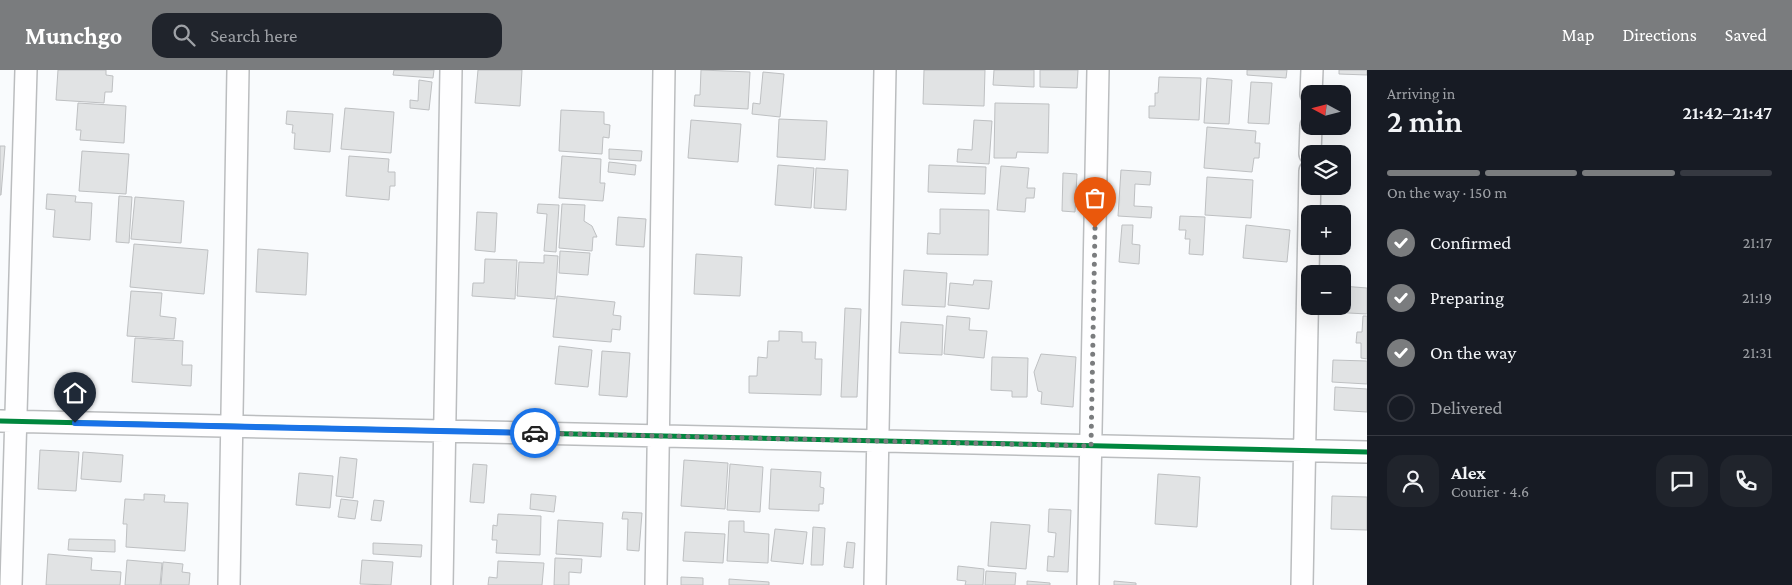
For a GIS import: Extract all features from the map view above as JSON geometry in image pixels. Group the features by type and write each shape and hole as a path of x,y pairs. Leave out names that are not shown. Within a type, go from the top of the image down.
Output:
{"street":[{"path":"11,585 8,421 26,70"},
{"path":"229,585 238,70"},
{"path":"442,585 451,70"},
{"path":"656,585 664,70"},
{"path":"874,585 885,70"},
{"path":"1088,585 1098,70"},
{"path":"1312,70 1312,85"},
{"path":"1302,585 1310,195"},
{"path":"8,421 1367,452"}],"building":[{"path":"58,70 106,70 106,75 113,76 112,92 105,92 104,103 56,100"},
{"path":"394,70 434,70 433,78 393,75"},
{"path":"478,70 522,70 520,106 475,103"},
{"path":"701,70 750,72 748,109 694,106 695,95 700,95"},
{"path":"924,70 985,70 984,106 923,104"},
{"path":"994,70 1034,70 1034,87 993,85"},
{"path":"1040,70 1078,70 1077,88 1040,87"},
{"path":"1247,70 1287,70 1286,78 1247,75"},
{"path":"1339,70 1367,70 1367,75 1339,74"},
{"path":"763,72 784,74 780,117 752,114 753,103 760,104"},
{"path":"1159,77 1201,78 1199,120 1149,118 1149,106 1155,106 1155,93 1158,93"},
{"path":"1207,78 1232,80 1229,124 1204,123"},
{"path":"419,80 432,82 429,110 410,108 410,100 418,101"},
{"path":"1251,82 1272,83 1269,124 1248,123"},
{"path":"78,103 126,106 124,143 80,140 81,130 76,130"},
{"path":"995,103 1049,104 1048,153 1017,152 1016,158 994,158"},
{"path":"345,108 394,112 391,153 341,149"},
{"path":"561,110 604,112 604,124 610,125 609,138 603,137 602,154 559,151"},
{"path":"287,111 333,114 330,152 294,149 295,133 292,133 293,125 286,124"},
{"path":"779,119 827,121 825,160 777,157"},
{"path":"691,120 741,124 738,162 688,158"},
{"path":"974,120 992,121 989,164 957,162 958,149 972,150"},
{"path":"1207,127 1256,131 1255,143 1260,143 1259,158 1254,158 1252,172 1204,168"},
{"path":"0,146 5,146 1,195 0,195"},
{"path":"609,149 642,151 641,161 609,159"},
{"path":"82,151 129,154 126,194 79,191"},
{"path":"349,156 389,159 388,172 395,172 395,186 390,186 389,200 346,196"},
{"path":"562,156 601,159 600,183 605,183 603,201 559,198"},
{"path":"609,162 636,165 635,175 608,172"},
{"path":"778,165 814,168 811,208 775,205"},
{"path":"929,165 986,167 985,194 928,192"},
{"path":"1001,166 1029,168 1027,188 1035,188 1034,198 1026,198 1025,212 997,210"},
{"path":"816,168 848,170 846,210 814,208"},
{"path":"1121,170 1151,172 1150,185 1135,184 1134,206 1152,207 1151,218 1118,216"},
{"path":"1063,173 1077,174 1075,212 1062,211"},
{"path":"1207,177 1253,180 1251,218 1205,215"},
{"path":"47,194 76,196 75,202 92,203 90,240 53,237 55,210 46,209"},
{"path":"119,196 132,197 129,243 116,242"},
{"path":"135,197 184,201 181,243 131,239"},
{"path":"538,204 559,205 556,252 544,251 547,214 537,213"},
{"path":"562,204 585,205 584,221 592,226 597,237 593,237 592,251 559,248"},
{"path":"940,209 989,210 988,255 927,254 928,233 940,234"},
{"path":"477,212 497,213 495,252 475,250"},
{"path":"1180,216 1205,217 1203,255 1189,254 1190,239 1185,239 1186,230 1179,230"},
{"path":"618,217 646,219 644,247 616,245"},
{"path":"1122,225 1133,225 1132,244 1140,245 1139,264 1119,262"},
{"path":"1246,225 1290,230 1287,262 1243,258"},
{"path":"134,244 208,250 204,294 130,287"},
{"path":"258,249 308,253 306,295 256,292"},
{"path":"560,251 590,253 588,275 559,273"},
{"path":"696,254 742,257 740,296 694,294"},
{"path":"544,255 558,256 555,299 517,296 519,262 544,263"},
{"path":"485,259 517,260 515,299 472,296 473,283 484,283"},
{"path":"904,270 947,273 945,307 902,305"},
{"path":"974,280 992,281 989,309 948,305 950,283 973,285"},
{"path":"1351,287 1367,288 1367,314 1351,313"},
{"path":"131,291 162,293 160,316 176,318 174,339 127,336"},
{"path":"557,296 615,302 613,315 621,316 620,330 612,329 611,342 553,337"},
{"path":"845,308 861,309 857,397 841,397"},
{"path":"947,316 970,318 969,330 987,331 984,358 944,354"},
{"path":"1363,316 1367,316 1367,359 1361,358 1361,343 1356,343 1357,332 1362,332"},
{"path":"901,322 943,325 942,355 899,353"},
{"path":"779,331 802,332 802,342 816,342 815,359 822,359 821,395 749,393 749,376 757,376 758,357 767,358 768,341 779,341"},
{"path":"135,338 183,341 182,365 192,365 191,386 132,382"},
{"path":"559,346 592,350 588,387 555,384"},
{"path":"602,351 630,353 627,397 599,395"},
{"path":"1041,354 1076,357 1073,407 1041,404 1042,392 1038,391 1034,372"},
{"path":"992,357 1028,358 1027,397 1012,397 1012,391 991,390"},
{"path":"1333,360 1367,361 1367,384 1332,382"},
{"path":"1335,387 1367,389 1367,412 1334,410"},
{"path":"40,450 79,452 76,491 38,489"},
{"path":"83,452 123,455 121,482 81,479"},
{"path":"340,457 357,459 353,498 336,496"},
{"path":"684,460 728,463 725,509 681,506"},
{"path":"473,464 487,465 484,503 470,502"},
{"path":"730,464 763,467 760,512 727,510"},
{"path":"771,469 821,472 820,487 824,488 823,504 819,504 819,511 769,509"},
{"path":"299,473 333,476 330,508 296,505"},
{"path":"1158,474 1200,477 1197,527 1155,524"},
{"path":"144,494 165,495 164,502 188,503 185,551 126,547 127,524 123,524 125,499 144,500"},
{"path":"531,494 556,496 554,512 530,509"},
{"path":"1332,496 1367,497 1367,530 1331,529"},
{"path":"341,499 358,501 355,519 338,517"},
{"path":"374,500 384,501 381,521 371,520"},
{"path":"1049,509 1071,510 1068,572 1047,571 1048,556 1054,557 1056,533 1048,532"},
{"path":"623,512 642,513 639,551 627,550 628,519 622,519"},
{"path":"498,514 541,516 540,555 496,553 497,540 492,540 493,525 497,526"},
{"path":"558,520 603,523 601,557 556,554"},
{"path":"729,521 744,521 744,532 769,534 768,563 727,561"},
{"path":"991,522 1030,525 1026,569 988,566"},
{"path":"813,527 825,528 823,565 811,565"},
{"path":"775,529 807,532 803,564 771,561"},
{"path":"685,532 725,534 723,563 683,561"},
{"path":"69,539 115,540 115,552 68,550"},
{"path":"847,542 855,543 853,568 844,567"},
{"path":"373,543 422,545 421,557 373,554"},
{"path":"48,554 92,558 91,570 121,572 120,585 46,585"},
{"path":"555,558 582,559 581,573 569,572 569,585 554,585"},
{"path":"127,560 162,563 160,585 125,585"},
{"path":"362,560 393,562 391,585 360,584"},
{"path":"498,561 544,563 542,585 488,585 489,577 497,578"},
{"path":"163,562 183,564 182,572 190,573 189,585 161,585"},
{"path":"958,566 984,569 983,585 965,585 966,581 957,580"},
{"path":"986,571 1016,573 1015,585 985,585"},
{"path":"681,577 703,578 703,585 681,585"},
{"path":"729,579 769,582 769,585 729,585"},
{"path":"1027,581 1050,583 1050,585 1027,585"},
{"path":"1114,581 1136,583 1136,585 1114,585"}],"cycle path":[{"path":"0,421 1367,452"}],"way so far":[{"path":"535,433 1091,446 1095,228"}],"route":[{"path":"75,423 535,433"}]}
